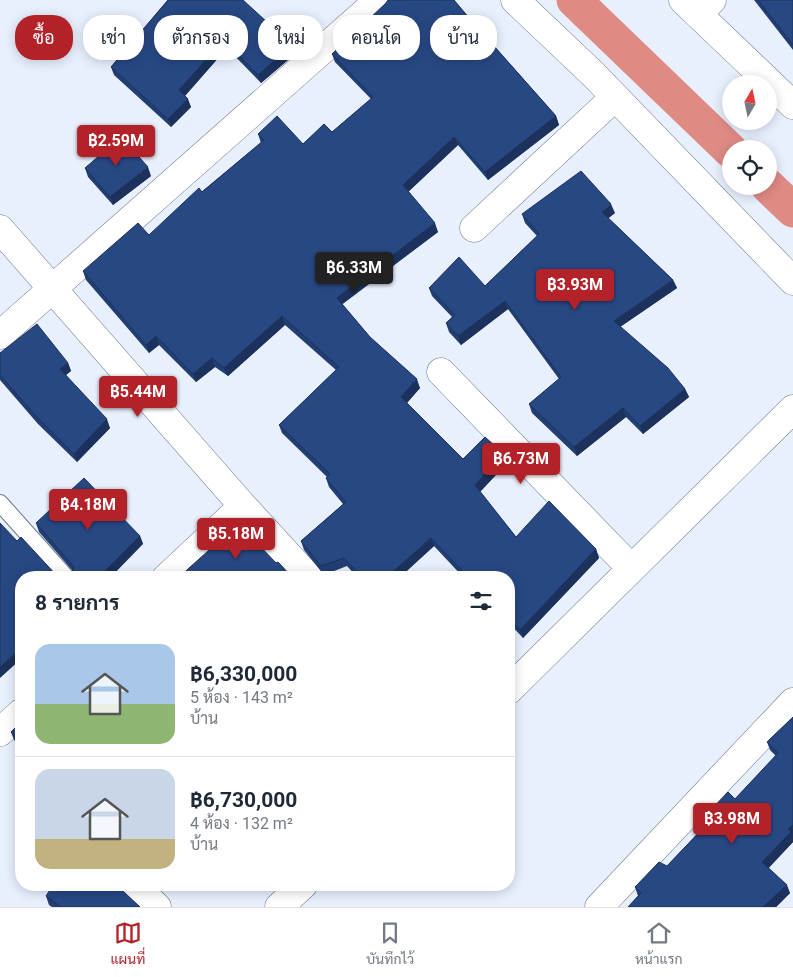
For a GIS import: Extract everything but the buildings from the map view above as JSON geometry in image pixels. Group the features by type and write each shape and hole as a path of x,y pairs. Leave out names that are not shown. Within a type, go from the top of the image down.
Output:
{"street":[{"path":"0,335 52,287 379,0"},
{"path":"515,0 616,97 793,281"},
{"path":"698,5 793,105"},
{"path":"474,228 616,97"},
{"path":"0,230 303,571"},
{"path":"440,372 631,568"},
{"path":"515,684 793,410"},
{"path":"173,571 243,506"},
{"path":"599,907 793,702"},
{"path":"0,732 15,718"},
{"path":"141,891 158,907"},
{"path":"280,907 297,891"}],"lane":[{"path":"0,503 61,571"}],"waterway":[{"path":"574,0 722,142"},
{"path":"777,195 793,210"}]}
